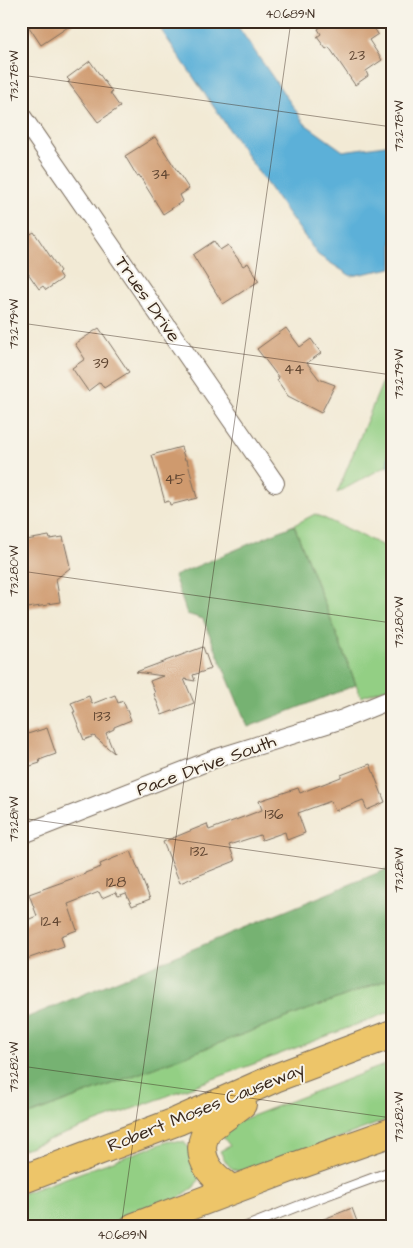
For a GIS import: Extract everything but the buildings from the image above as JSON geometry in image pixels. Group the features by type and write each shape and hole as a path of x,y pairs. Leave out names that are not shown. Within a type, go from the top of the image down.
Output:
{"highway":[{"name":"Robert Moses Causeway","path":"21,1180 178,1121 275,1078 392,1034"},
{"path":"232,1190 209,1169 202,1153 204,1136 210,1128 275,1078"},
{"path":"134,1227 392,1132"}],"street":[{"name":"Trues Drive","path":"21,115 275,483"},
{"name":"Pace Drive South","path":"21,835 214,759 343,719 392,699"}],"lane":[{"path":"245,1227 392,1171"}],"green space":[{"path":"392,359 392,415 389,418 388,465 337,493"},
{"path":"315,514 388,548 392,556 392,686 361,697 294,525"},
{"path":"294,525 356,685 248,727 203,619 187,614 174,576"},
{"path":"392,867 392,978 21,1118 21,1020"},
{"path":"392,978 392,1011 21,1150 21,1118"},
{"path":"392,1062 392,1118 249,1172 238,1171 230,1167 225,1161 220,1151 230,1146 220,1133 223,1127"},
{"path":"169,1141 184,1142 191,1150 201,1175 194,1187 176,1200 100,1227 21,1227 21,1194"}],"water":[{"path":"155,21 234,21 305,124 343,151 392,144 392,268 351,276 318,255 261,176"},
{"path":"392,415 392,478 388,465 389,418"}]}
